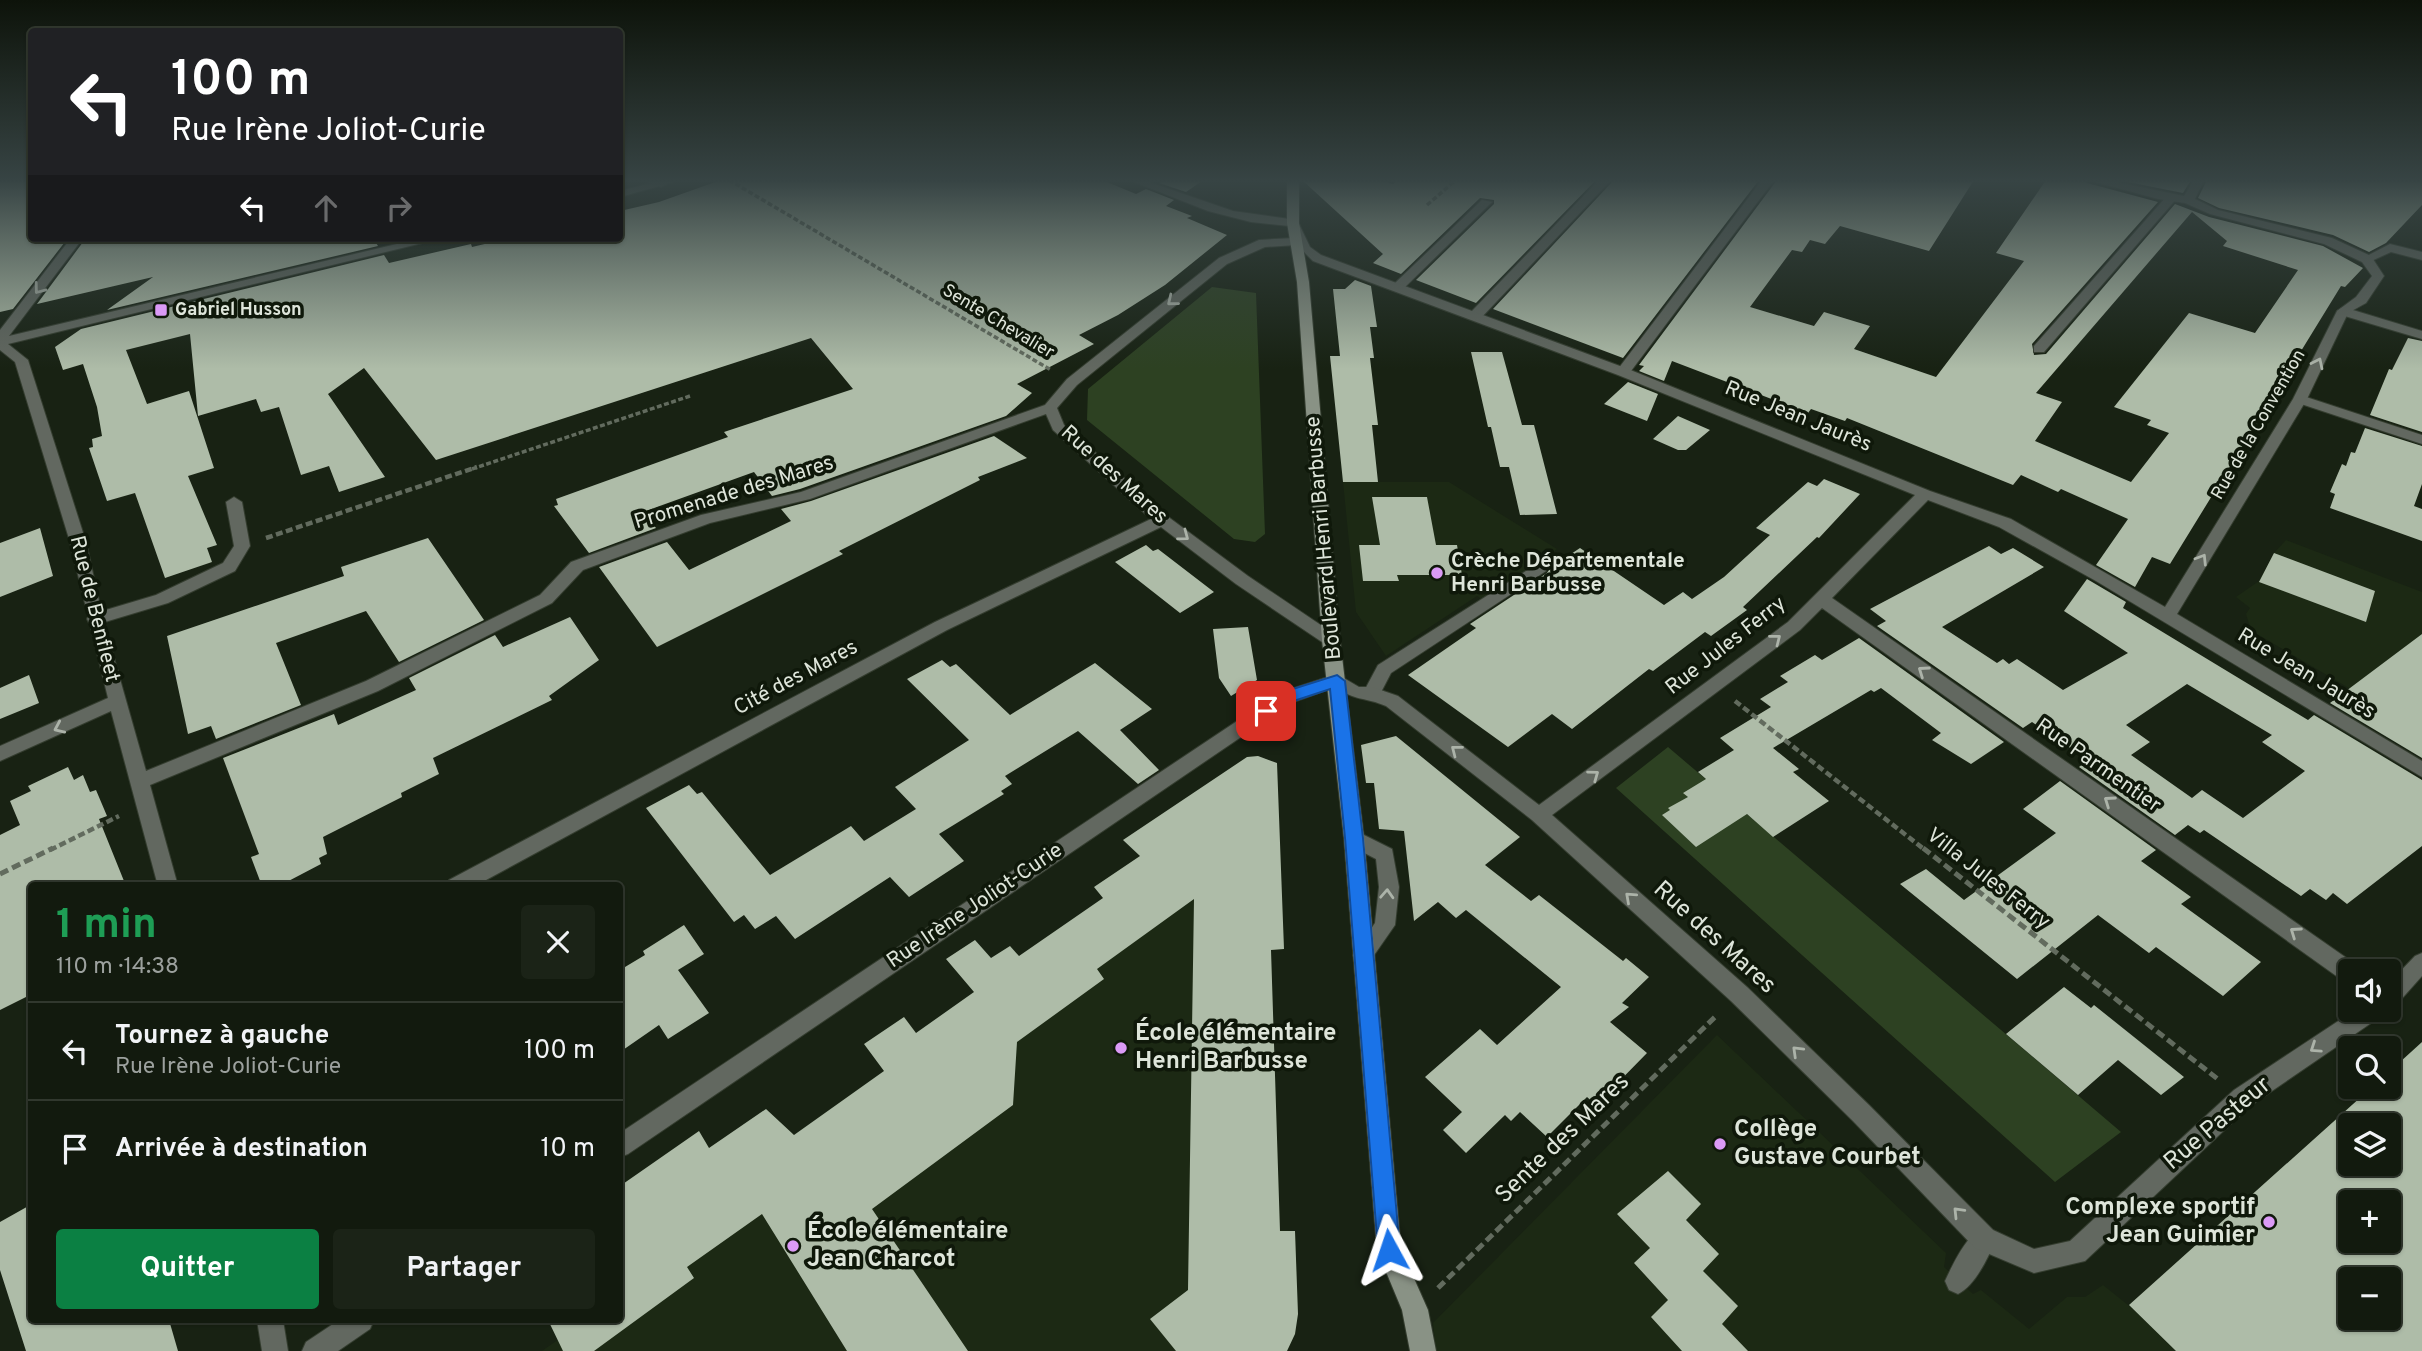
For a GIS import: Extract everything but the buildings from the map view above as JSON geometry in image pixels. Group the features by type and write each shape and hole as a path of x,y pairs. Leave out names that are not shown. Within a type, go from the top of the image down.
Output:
{"street":[{"path":"0,342 73,243"},
{"path":"0,342 416,243"},
{"name":"Rue des Mares","path":"1263,243 1223,261 1072,382 1050,408 1058,427 1163,520 1242,580 1331,640"},
{"name":"Boulevard Henri Barbusse","path":"1296,243 1303,282 1331,640 1354,838 1389,1250 1415,1310 1423,1351"},
{"name":"Rue Jean Jaurès","path":"1302,243 1305,249 1317,258 1623,372 1925,494 2005,523 2102,577 2422,770"},
{"path":"1398,287 1444,243"},
{"path":"1475,316 1545,243"},
{"path":"1623,372 1720,243"},
{"path":"2039,349 2132,243"},
{"path":"2333,243 2367,258 2390,248 2422,256"},
{"name":"Rue de la Convention","path":"2167,617 2300,399 2343,311 2361,300 2378,276 2367,258"},
{"path":"2343,311 2422,335"},
{"name":"Rue de Benfleet","path":"0,342 21,360 78,542 95,618 167,882"},
{"path":"2300,399 2422,440"},
{"name":"Promenade des Mares","path":"139,782 372,686 546,599 577,566 706,519 805,496 1050,408"},
{"name":"Rue Jules Ferry","path":"1539,815 1716,686 1794,625 1925,494"},
{"path":"95,618 162,598 229,567 242,546 234,502"},
{"name":"Cité des Mares","path":"463,882 941,626 1163,520"},
{"path":"1372,693 1384,668 1540,566"},
{"name":"Rue Parmentier","path":"1820,598 2338,965"},
{"name":"Rue des Mares","path":"1337,681 1356,693 1372,693 1392,701 1539,815 1738,995 1861,1113 1984,1239 2034,1261"},
{"name":"Rue Irène Joliot-Curie","path":"623,1144 1285,698 1337,681"},
{"path":"0,754 118,701"},
{"path":"1354,838 1385,855 1389,887 1385,925 1363,955"},
{"path":"2401,984 2422,962"},
{"name":"Rue Pasteur","path":"2034,1261 2076,1252 2242,1098 2354,1022"},
{"path":"1958,1281 1984,1239"},
{"path":"270,1323 275,1351"},
{"path":"314,1351 356,1323"}],"path":[{"name":"Sente Chevalier","path":"836,243 1072,382"},
{"path":"242,546 690,396"},
{"name":"Villa Jules Ferry","path":"1716,686 2242,1098"},
{"path":"0,874 145,803"},
{"name":"Sente des Mares","path":"1415,1310 1738,995"}],"shaded area":[{"path":"1212,287 1256,293 1265,534 1255,542 1234,539 1087,420 1088,389"},
{"name":"Crèche Départementale Henri Barbusse","path":"1343,482 1449,482 1557,549 1483,600 1477,596 1386,656 1356,612"},
{"path":"2286,540 2422,592 2422,731 2257,634 2249,624 2246,614 2250,608 2236,597 2259,581 2274,553"},
{"path":"1668,747 2121,1132 2055,1182 1616,788"},
{"name":"École élémentaire Henri Barbusse","path":"1279,826 1284,949 1271,950 1280,1230 1295,1231 1298,1314 1295,1334 1287,1351 542,1351 582,1323 623,1323 623,1294"},
{"name":"Collège Gustave Courbet","path":"1717,1035 1946,1253 1944,1267 1973,1294 1981,1290 2029,1329 2067,1297 2085,1297 2103,1285 2133,1309 2176,1351 1436,1351 1433,1323"}],"place":[{"name":"Gabriel Husson","path":"161,310"},
{"name":"Crèche Départementale Henri Barbusse","path":"1437,573"},
{"name":"École élémentaire Henri Barbusse","path":"1121,1048"},
{"name":"Collège Gustave Courbet","path":"1720,1144"},
{"name":"Complexe sportif Jean Guimier","path":"2269,1222"},
{"name":"École élémentaire Jean Charcot","path":"793,1246"}],"route":[{"path":"1266,711 1285,698 1337,681 1354,838 1389,1250"}]}
